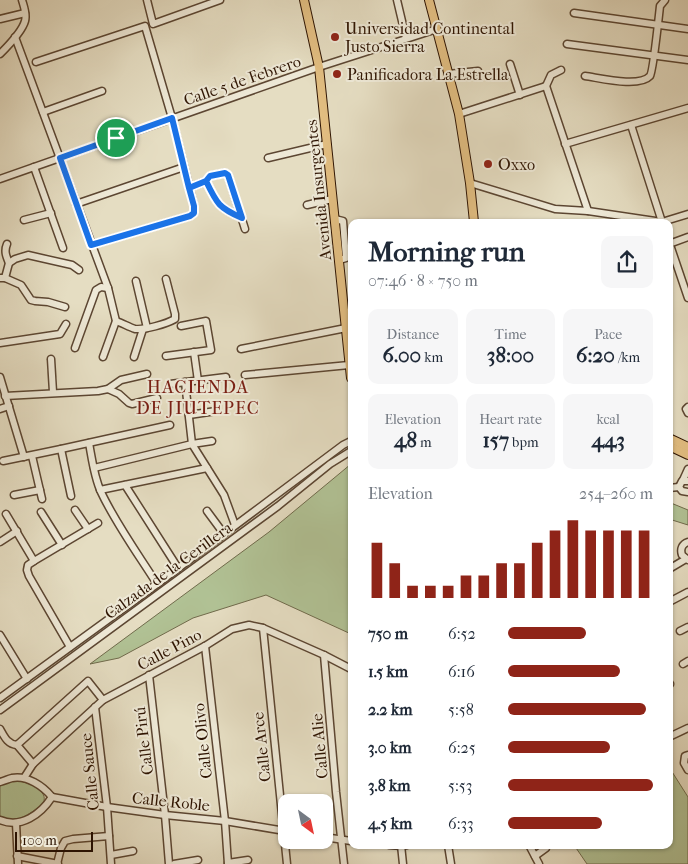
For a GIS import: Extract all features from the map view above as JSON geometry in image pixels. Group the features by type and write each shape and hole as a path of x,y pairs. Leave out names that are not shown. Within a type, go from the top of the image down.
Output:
{"main road":[{"name":"Avenida Insurgentes","path":"304,0 319,67 348,337"},
{"path":"429,0 459,114 474,219"},
{"path":"673,441 686,451 688,462"},
{"path":"673,447 686,451"}],"street":[{"path":"0,54 23,26 26,13 22,0"},
{"path":"147,0 153,24 220,0"},
{"path":"397,0 406,38"},
{"path":"585,76 634,82 650,76 660,6 664,0"},
{"path":"0,19 26,13"},
{"path":"574,13 688,29"},
{"path":"36,62 145,26 172,118 194,206 194,213 190,216 91,245"},
{"name":"Calle 5 de Febrero","path":"0,179 319,67 437,29"},
{"path":"15,38 108,288 116,320 103,357"},
{"path":"567,44 688,60"},
{"path":"510,64 520,95"},
{"path":"561,70 551,75 546,86 588,211"},
{"path":"448,74 478,71"},
{"path":"459,114 546,86"},
{"path":"43,112 102,91"},
{"path":"565,144 688,108"},
{"path":"631,124 661,219"},
{"path":"268,158 327,144"},
{"path":"76,204 184,167"},
{"path":"34,168 63,248"},
{"path":"189,188 206,181 210,176 225,173 228,175 245,229"},
{"path":"206,181 215,200 231,214 242,218"},
{"path":"470,184 555,209 588,211 642,219"},
{"path":"307,205 332,199"},
{"path":"231,214 238,206"},
{"path":"24,220 51,213"},
{"path":"672,219 688,214"},
{"path":"673,242 688,238"},
{"path":"7,244 4,250 9,263"},
{"path":"673,253 686,285 688,298"},
{"path":"66,307 31,300 21,285 2,278 9,263 28,255 72,265 79,270"},
{"path":"116,320 134,328 145,328 174,319 175,314 166,279"},
{"path":"134,357 145,328 136,281"},
{"path":"74,348 96,290 101,287 108,288"},
{"path":"166,356 211,350 206,322 180,326"},
{"path":"0,343 60,334 66,324"},
{"path":"241,349 346,328"},
{"path":"194,352 198,381"},
{"path":"51,359 53,392"},
{"path":"245,375 348,365"},
{"path":"6,396 98,391 108,389 120,380 147,374"},
{"path":"170,384 226,377"},
{"path":"0,378 24,457"},
{"path":"185,382 192,444 224,495 235,526"},
{"path":"108,389 119,394 132,404 157,398"},
{"path":"0,409 9,406"},
{"path":"688,407 686,410 688,413"},
{"path":"189,415 216,411"},
{"path":"4,461 170,425"},
{"path":"94,468 192,444 212,441"},
{"name":"Calzada de la Cerillera","path":"0,698 348,442"},
{"path":"89,443 100,490 157,584"},
{"path":"61,450 70,496"},
{"name":"Calzada de la Cerillera","path":"0,710 278,506 330,464 348,453"},
{"path":"32,456 42,499"},
{"path":"100,490 207,468"},
{"path":"688,469 682,492 688,492"},
{"path":"125,484 178,568"},
{"path":"14,495 40,490"},
{"path":"75,510 88,529"},
{"path":"207,510 224,534"},
{"path":"41,512 62,545"},
{"path":"6,514 34,561"},
{"path":"70,647 29,576 28,565 98,523"},
{"path":"0,542 16,531"},
{"path":"673,566 687,559 682,555 681,549 688,542"},
{"path":"673,600 688,592"},
{"name":"Calle Pino","path":"24,778 33,764 103,700 205,646 232,629 249,625 263,628 348,667"},
{"path":"680,631 688,627"},
{"name":"Calle Arce","path":"263,628 281,794"},
{"path":"0,635 27,679"},
{"name":"Calle Olivo","path":"205,646 225,820 228,863"},
{"name":"Calle Alie","path":"324,655 344,864"},
{"name":"Calle Pirú","path":"149,675 169,864"},
{"path":"16,745 88,681 103,700"},
{"name":"Calle Sauce","path":"95,707 112,864"},
{"path":"673,735 688,728"},
{"path":"0,729 8,741 16,745 33,764"},
{"path":"688,755 685,756 684,763 688,770"},
{"path":"0,782 13,778 24,778 38,784 52,797 48,804 26,821 6,823 0,820"},
{"name":"Calle Roble","path":"52,797 165,815 225,820 278,830"},
{"path":"16,823 18,864"},
{"path":"18,856 57,864 65,841 109,836"},
{"path":"333,838 348,841"},
{"name":"Calle Arce","path":"286,849 287,864"},
{"path":"403,849 403,864"},
{"path":"449,849 451,864"},
{"path":"531,849 539,864"},
{"path":"535,856 545,849"},
{"path":"111,855 133,851"},
{"path":"174,864 198,860"},
{"path":"228,863 248,860"}],"green space":[{"path":"348,466 348,633 266,595 193,618 119,658 90,664 269,532"},
{"path":"673,504 688,510 688,525 673,520"},
{"path":"673,773 688,797 688,864 587,864 577,849 673,849"},
{"path":"21,781 34,786 42,792 44,800 42,805 18,819 0,816 0,784"}],"place":[{"name":"Universidad Continental Justo Sierra","path":"335,37"},
{"name":"Panificadora La Estrella","path":"337,74"},
{"name":"Oxxo","path":"488,164"}],"district":[{"name":"HACIENDA DE JIUTEPEC","path":"198,397"}],"route":[{"path":"116,138 60,158 91,245 190,216 194,213 194,206 189,188 206,181 215,200 231,214 242,218 231,182 225,173 210,176 206,181 189,188 172,118 116,138"}]}
